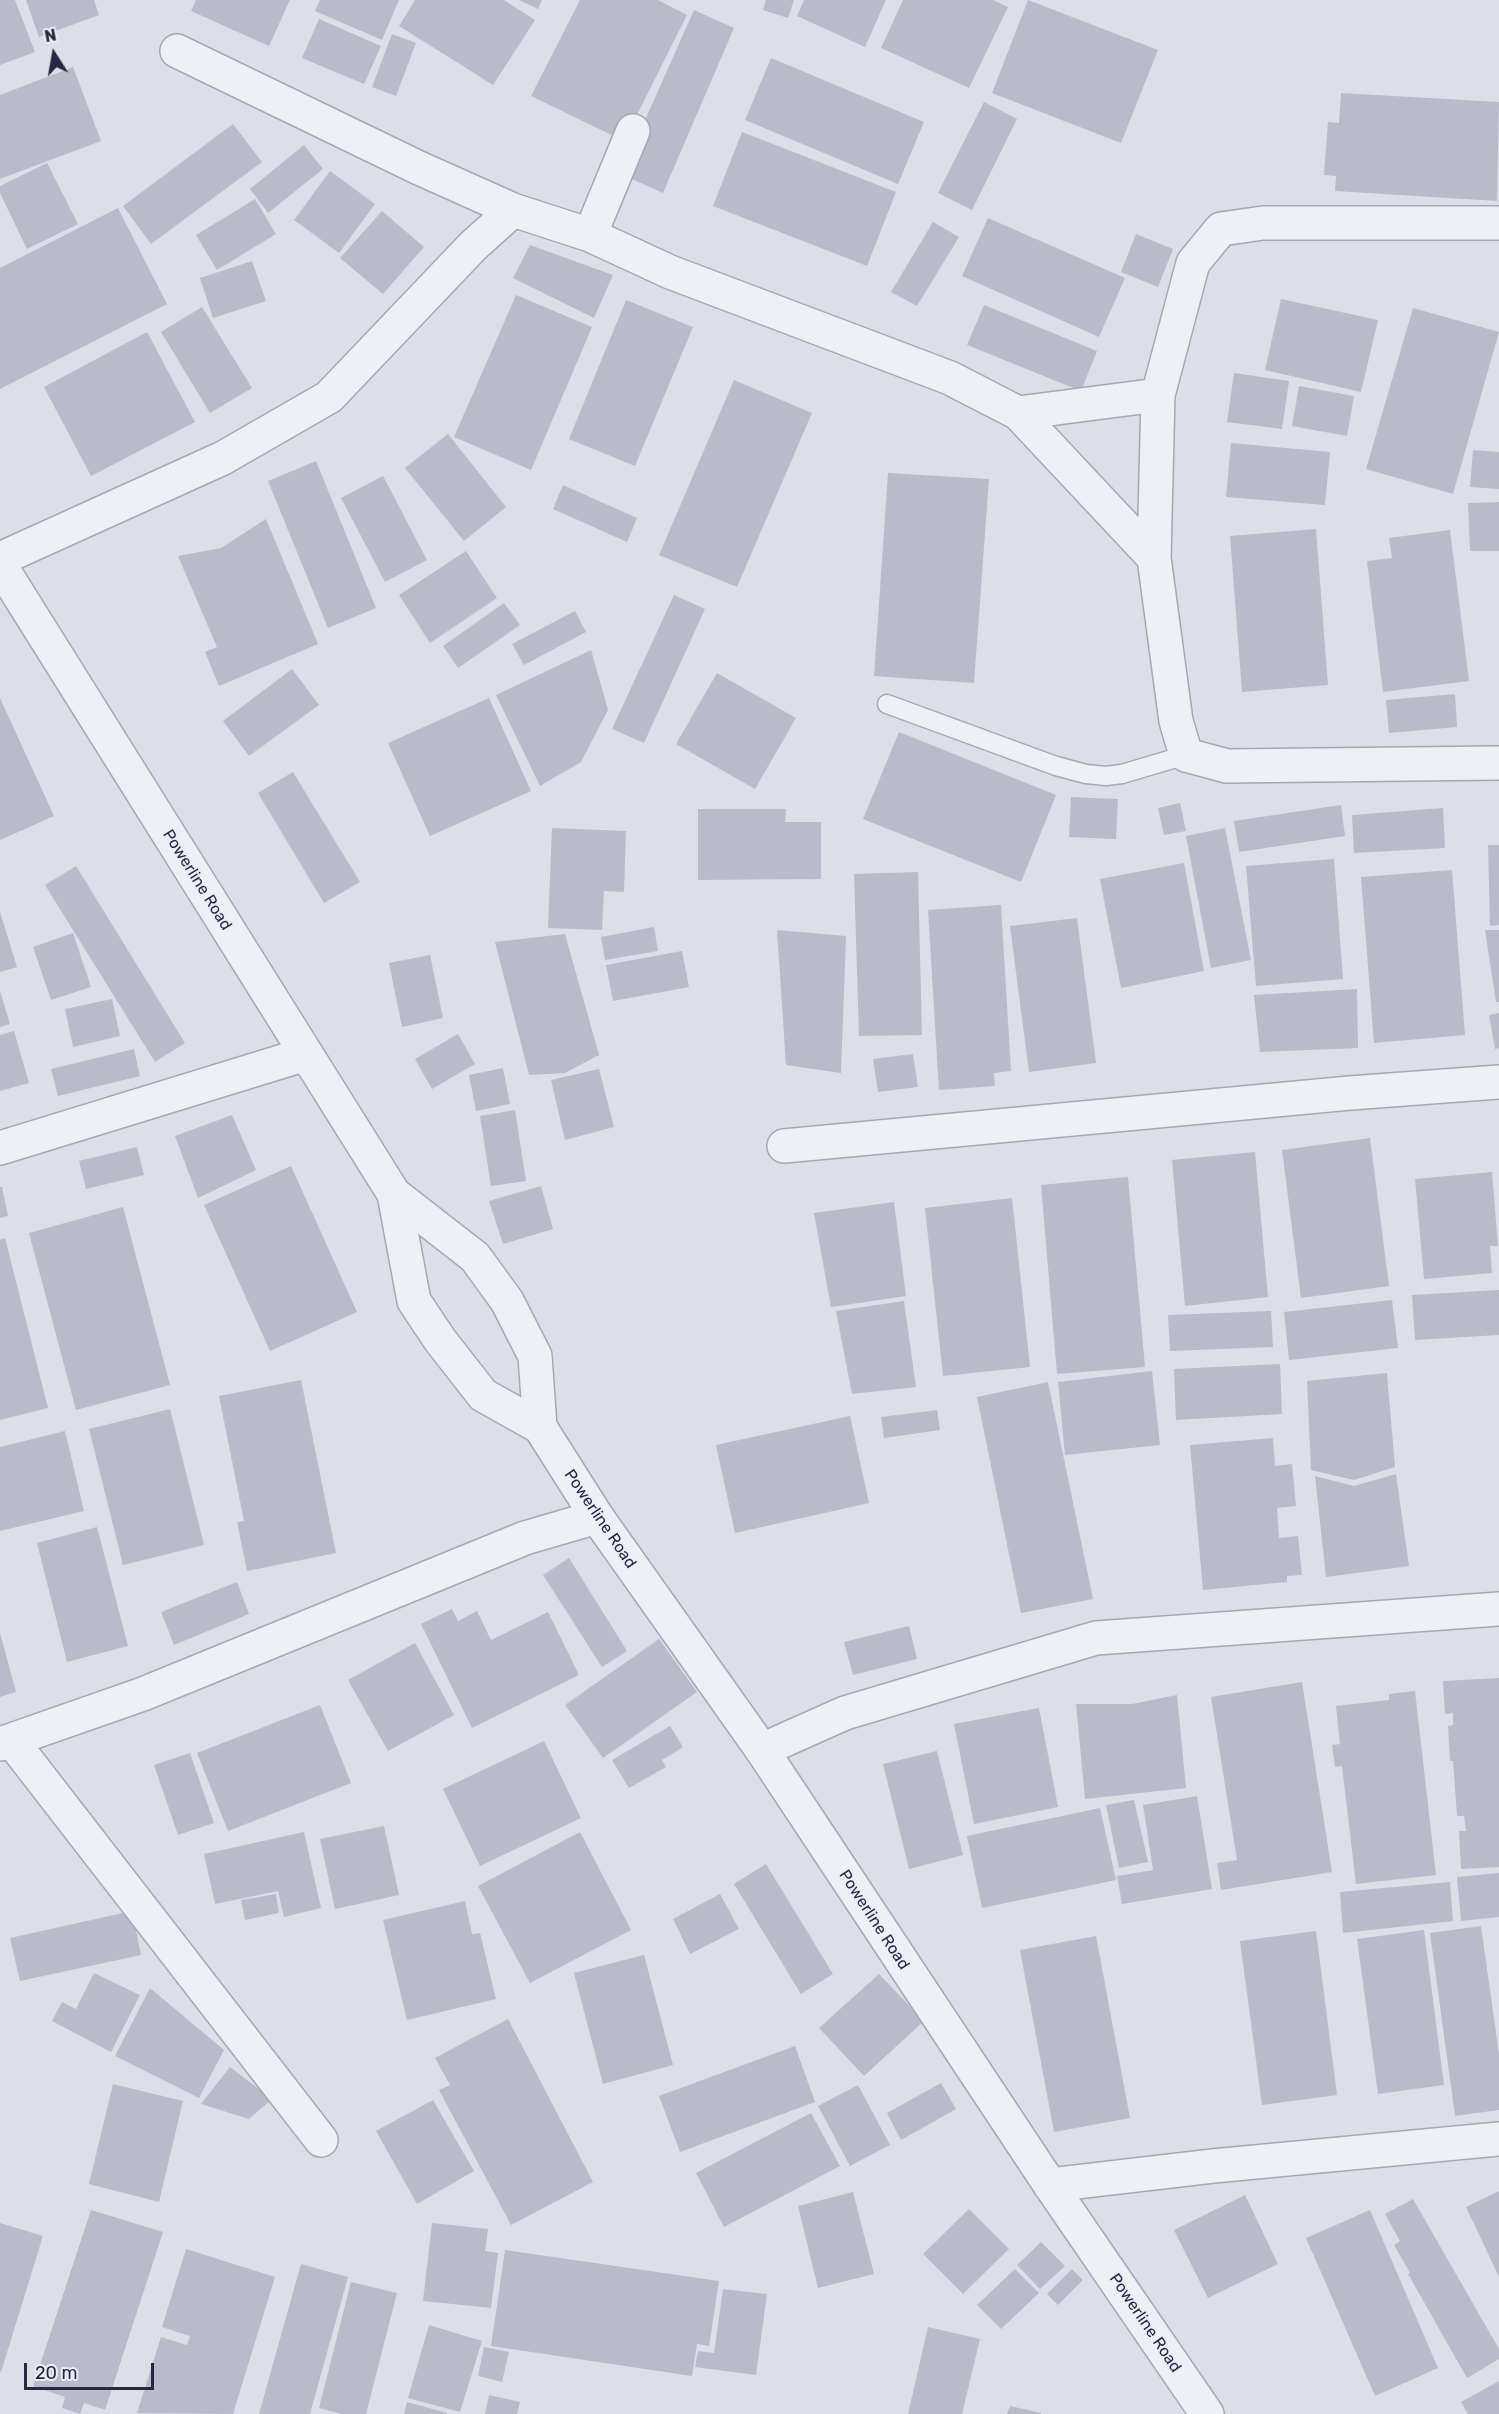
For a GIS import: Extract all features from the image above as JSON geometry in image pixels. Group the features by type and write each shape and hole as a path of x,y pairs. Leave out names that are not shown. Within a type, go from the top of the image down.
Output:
{"street":[{"path":"177,51 419,168 513,210 591,235 670,272 950,378 1018,413 1154,558"},
{"path":"591,235 633,131"},
{"path":"0,559 223,458 329,397 473,246 513,210"},
{"path":"1499,222 1263,223 1221,229 1193,263 1158,395 1154,558 1176,721 1186,755 1227,766 1499,763"},
{"path":"1018,413 1158,395"},
{"name":"Powerline Road","path":"0,565 394,1194 475,1257 507,1302 536,1356 540,1427"},
{"path":"0,1148 306,1054"},
{"path":"784,1146 1350,1093 1499,1082"},
{"name":"Powerline Road","path":"394,1194 414,1301 440,1340 483,1395 540,1427 597,1518 762,1750 1050,2185 1207,2414"},
{"path":"321,2140 6,1742 143,1694 525,1538 597,1518"},
{"path":"762,1750 845,1713 1096,1638 1499,1609"},
{"path":"1050,2185 1225,2165 1499,2139"}],"lane":[{"path":"887,704 1056,766 1086,774 1106,776 1122,774 1186,755"}],"building":[{"path":"0,0 15,0 35,52 0,65"},
{"path":"26,0 94,0 99,15 39,37"},
{"path":"196,0 290,0 269,46 191,11"},
{"path":"320,0 399,0 382,40 315,11"},
{"path":"415,0 504,0 535,20 493,85 399,26"},
{"path":"519,0 542,0 538,9"},
{"path":"580,0 658,0 687,15 624,141 531,96"},
{"path":"766,0 794,0 788,18 763,10"},
{"path":"804,0 886,0 865,47 797,16"},
{"path":"903,0 993,0 1008,7 969,88 881,48"},
{"path":"1028,0 1158,50 1121,143 992,93"},
{"path":"694,10 734,28 663,193 621,174"},
{"path":"319,19 381,46 364,84 302,58"},
{"path":"392,34 416,43 396,96 372,87"},
{"path":"771,58 924,122 898,184 745,120"},
{"path":"73,67 101,141 0,179 0,95"},
{"path":"1341,93 1499,102 1497,201 1335,191 1336,176 1324,175 1328,122 1339,123"},
{"path":"984,102 1017,119 972,210 938,193"},
{"path":"233,124 262,162 151,244 123,206"},
{"path":"742,132 896,192 867,266 713,206"},
{"path":"304,145 323,169 268,213 250,189"},
{"path":"47,163 78,224 27,249 0,193 0,186"},
{"path":"330,171 375,204 339,253 294,220"},
{"path":"255,199 276,234 217,270 196,235"},
{"path":"118,208 167,304 0,389 0,268"},
{"path":"382,211 424,247 383,294 340,258"},
{"path":"988,218 1125,278 1099,337 962,276"},
{"path":"933,222 959,237 917,306 891,292"},
{"path":"1136,234 1173,249 1158,287 1121,272"},
{"path":"530,245 613,275 594,318 513,278"},
{"path":"252,261 266,301 213,318 200,278"},
{"path":"516,295 592,327 531,470 454,437"},
{"path":"1281,299 1378,320 1361,392 1265,370"},
{"path":"626,300 693,327 635,466 569,439"},
{"path":"984,305 1097,351 1081,391 967,345"},
{"path":"202,307 252,388 210,413 161,332"},
{"path":"1413,308 1499,332 1453,494 1366,469"},
{"path":"147,332 195,422 91,476 44,387"},
{"path":"1234,373 1289,381 1282,429 1227,422"},
{"path":"734,380 812,413 737,587 659,555"},
{"path":"1299,386 1354,396 1347,436 1292,426"},
{"path":"448,434 506,507 464,541 405,468"},
{"path":"1231,443 1330,452 1325,505 1226,497"},
{"path":"1473,450 1499,452 1499,489 1470,487"},
{"path":"316,461 376,608 328,628 268,481"},
{"path":"888,473 989,479 974,683 874,676"},
{"path":"383,476 427,560 385,582 341,498"},
{"path":"563,485 637,518 627,542 553,509"},
{"path":"1499,502 1499,551 1470,551 1468,503"},
{"path":"266,519 318,644 219,686 205,652 217,647 178,556 221,548"},
{"path":"1316,529 1328,685 1242,692 1230,536"},
{"path":"1450,530 1469,681 1383,692 1367,561 1392,558 1389,538"},
{"path":"466,551 497,598 430,643 399,595"},
{"path":"674,595 705,609 644,743 612,729"},
{"path":"504,603 520,625 458,668 443,646"},
{"path":"575,611 586,632 524,665 512,644"},
{"path":"591,650 608,710 581,762 540,786 496,695"},
{"path":"292,669 319,705 249,756 223,721"},
{"path":"717,673 796,718 755,789 676,744"},
{"path":"1455,694 1457,727 1389,733 1386,700"},
{"path":"0,698 54,816 0,840"},
{"path":"489,698 531,791 430,836 388,743"},
{"path":"899,732 1056,795 1021,882 863,819"},
{"path":"293,772 360,882 324,903 258,793"},
{"path":"1071,797 1118,799 1116,839 1069,837"},
{"path":"1180,803 1186,831 1164,835 1158,808"},
{"path":"1341,805 1345,836 1239,852 1234,821"},
{"path":"1443,808 1445,848 1354,853 1352,815"},
{"path":"698,809 786,809 785,822 821,822 821,879 698,880"},
{"path":"552,828 626,831 624,892 604,891 602,930 548,928"},
{"path":"1225,828 1251,960 1211,968 1186,836"},
{"path":"1488,845 1499,845 1499,925 1490,926"},
{"path":"1334,859 1343,979 1256,986 1246,866"},
{"path":"1184,863 1204,971 1121,988 1100,879"},
{"path":"76,866 185,1043 155,1062 45,885"},
{"path":"1452,870 1465,1035 1374,1043 1361,877"},
{"path":"918,872 922,1035 859,1036 854,874"},
{"path":"1001,905 1011,1071 994,1073 995,1086 939,1090 928,910"},
{"path":"0,912 17,967 0,972"},
{"path":"1077,918 1096,1063 1029,1072 1010,926"},
{"path":"654,927 658,951 605,960 601,937"},
{"path":"777,930 846,936 841,1073 786,1065"},
{"path":"1485,930 1499,930 1499,1002 1496,1002"},
{"path":"73,933 91,987 51,1000 33,947"},
{"path":"565,934 599,1055 565,1073 529,1075 495,942"},
{"path":"682,951 689,987 613,1001 606,965"},
{"path":"430,955 443,1018 402,1027 389,963"},
{"path":"1357,989 1358,1048 1260,1052 1254,995"},
{"path":"0,991 10,1024 0,1027"},
{"path":"112,999 120,1036 73,1047 65,1009"},
{"path":"1499,1013 1499,1048 1495,1049 1489,1015"},
{"path":"14,1031 29,1083 0,1091 0,1035"},
{"path":"458,1034 475,1064 432,1089 415,1059"},
{"path":"134,1049 140,1076 58,1096 51,1069"},
{"path":"913,1054 918,1087 878,1092 873,1059"},
{"path":"503,1068 510,1104 476,1111 469,1075"},
{"path":"599,1069 614,1127 565,1140 551,1080"},
{"path":"515,1110 526,1181 491,1186 480,1116"},
{"path":"232,1115 256,1170 198,1198 175,1136"},
{"path":"1370,1138 1389,1286 1301,1298 1282,1150"},
{"path":"137,1147 144,1175 86,1189 79,1161"},
{"path":"1255,1152 1268,1297 1185,1306 1172,1160"},
{"path":"291,1166 357,1312 270,1351 204,1205"},
{"path":"1492,1172 1498,1246 1490,1246 1492,1273 1424,1279 1415,1179"},
{"path":"1128,1177 1145,1367 1057,1374 1041,1185"},
{"path":"541,1186 553,1229 503,1244 489,1201"},
{"path":"0,1187 2,1187 8,1216 0,1218"},
{"path":"1012,1198 1030,1367 943,1376 925,1208"},
{"path":"894,1202 906,1296 831,1307 814,1213"},
{"path":"123,1207 170,1385 76,1410 29,1233"},
{"path":"5,1238 48,1408 0,1420 0,1240"},
{"path":"1499,1290 1499,1335 1415,1340 1412,1295"},
{"path":"1392,1300 1398,1348 1289,1360 1284,1312"},
{"path":"904,1301 916,1387 852,1394 836,1311"},
{"path":"1271,1311 1273,1347 1170,1351 1168,1315"},
{"path":"1280,1364 1282,1414 1176,1420 1174,1369"},
{"path":"1152,1371 1160,1445 1065,1455 1058,1382"},
{"path":"1387,1373 1395,1467 1354,1480 1311,1470 1307,1381"},
{"path":"301,1380 336,1553 247,1571 237,1522 244,1521 219,1396"},
{"path":"1048,1382 1093,1599 1021,1613 977,1397"},
{"path":"170,1409 204,1545 123,1565 89,1429"},
{"path":"937,1410 940,1430 884,1438 881,1417"},
{"path":"850,1416 869,1503 735,1533 716,1445"},
{"path":"65,1431 84,1511 0,1531 0,1447"},
{"path":"1273,1438 1275,1466 1292,1464 1296,1506 1277,1508 1279,1538 1298,1536 1302,1575 1287,1576 1287,1582 1203,1590 1190,1445"},
{"path":"1396,1474 1409,1566 1326,1577 1315,1476 1354,1486"},
{"path":"97,1527 128,1646 67,1662 37,1543"},
{"path":"569,1558 627,1651 602,1667 543,1575"},
{"path":"237,1582 249,1614 174,1645 161,1612"},
{"path":"452,1609 458,1621 477,1611 491,1640 548,1612 579,1675 472,1728 421,1624"},
{"path":"909,1626 917,1659 853,1675 844,1642"},
{"path":"0,1633 16,1692 0,1697"},
{"path":"659,1639 697,1692 603,1758 565,1705"},
{"path":"415,1643 454,1715 388,1751 348,1680"},
{"path":"1499,1678 1499,1867 1461,1869 1459,1831 1466,1831 1464,1816 1457,1816 1448,1726 1453,1725 1453,1713 1445,1714 1443,1681"},
{"path":"1302,1682 1332,1872 1221,1890 1217,1863 1237,1860 1211,1697"},
{"path":"1415,1691 1436,1875 1356,1884 1342,1766 1335,1767 1332,1745 1340,1744 1336,1706 1389,1700 1389,1694"},
{"path":"1177,1695 1186,1788 1085,1799 1076,1704 1132,1704"},
{"path":"320,1705 351,1783 228,1831 197,1753"},
{"path":"1039,1708 1058,1807 974,1824 954,1724"},
{"path":"670,1726 683,1747 662,1760 666,1767 629,1788 612,1760"},
{"path":"544,1741 581,1818 480,1866 443,1789"},
{"path":"937,1751 963,1855 909,1869 883,1764"},
{"path":"190,1753 214,1823 178,1835 154,1765"},
{"path":"1197,1796 1212,1889 1122,1904 1117,1876 1153,1870 1143,1805"},
{"path":"1134,1800 1148,1862 1119,1868 1106,1805"},
{"path":"1100,1808 1116,1880 982,1908 967,1836"},
{"path":"384,1826 399,1895 335,1909 320,1839"},
{"path":"304,1832 321,1908 284,1917 278,1891 215,1904 204,1854"},
{"path":"580,1832 631,1930 530,1983 478,1886"},
{"path":"766,1864 833,1974 801,1994 734,1884"},
{"path":"1499,1873 1499,1917 1461,1921 1457,1877"},
{"path":"1450,1882 1453,1921 1343,1933 1340,1892"},
{"path":"276,1894 279,1913 245,1920 241,1900"},
{"path":"720,1894 739,1929 690,1954 673,1919"},
{"path":"465,1901 472,1934 480,1933 496,1999 407,2020 383,1920"},
{"path":"132,1911 141,1955 20,1981 10,1938"},
{"path":"1481,1926 1499,2054 1499,2110 1455,2116 1430,1933"},
{"path":"1424,1930 1444,2085 1378,2094 1357,1939"},
{"path":"1316,1931 1337,2095 1262,2105 1240,1941"},
{"path":"1096,1936 1130,2118 1054,2132 1020,1950"},
{"path":"644,1955 673,2065 603,2084 574,1973"},
{"path":"94,1973 140,1995 111,2052 52,2021 62,2002 76,2009"},
{"path":"879,1974 924,2021 864,2076 819,2028"},
{"path":"150,1988 224,2050 199,2098 115,2056"},
{"path":"508,2019 593,2182 511,2225 439,2090 450,2085 435,2058"},
{"path":"795,2046 815,2102 680,2152 659,2096"},
{"path":"230,2067 272,2099 249,2119 201,2104"},
{"path":"941,2083 956,2109 901,2140 887,2113"},
{"path":"113,2084 183,2101 159,2202 89,2184"},
{"path":"858,2085 890,2145 850,2166 818,2106"},
{"path":"433,2100 474,2171 417,2204 376,2131"},
{"path":"811,2113 840,2166 724,2227 696,2173"},
{"path":"1499,2191 1499,2277 1466,2207"},
{"path":"853,2192 874,2274 818,2288 798,2206"},
{"path":"1245,2195 1278,2264 1208,2298 1174,2230"},
{"path":"1413,2199 1499,2349 1499,2359 1467,2378 1394,2245 1400,2241 1385,2214"},
{"path":"969,2209 1009,2249 963,2294 923,2254"},
{"path":"91,2210 163,2232 105,2410 84,2403 80,2414 62,2408 65,2397 33,2386"},
{"path":"1370,2210 1438,2368 1375,2396 1306,2238"},
{"path":"0,2223 43,2236 1,2372 0,2372"},
{"path":"432,2223 488,2229 485,2251 498,2253 491,2308 423,2301"},
{"path":"1041,2242 1065,2266 1040,2289 1017,2265"},
{"path":"186,2249 275,2277 233,2414 137,2413 161,2337 187,2345 190,2336 162,2327"},
{"path":"505,2250 719,2281 709,2346 697,2344 692,2376 491,2346"},
{"path":"301,2264 348,2277 310,2414 259,2414"},
{"path":"1015,2269 1039,2293 1001,2329 977,2305"},
{"path":"1072,2269 1083,2280 1058,2305 1047,2294"},
{"path":"351,2282 397,2293 366,2414 341,2414 319,2408"},
{"path":"723,2289 767,2294 756,2375 695,2367 698,2351 714,2353"},
{"path":"429,2325 482,2341 460,2412 408,2398"},
{"path":"928,2327 980,2339 962,2414 908,2414"},
{"path":"484,2347 509,2352 502,2382 478,2376"},
{"path":"1499,2381 1499,2414 1468,2414 1461,2402"},
{"path":"489,2395 520,2402 517,2414 485,2414"},
{"path":"407,2402 447,2413 447,2414 404,2414"},
{"path":"1010,2406 1041,2413 1041,2414 1007,2414"}]}
